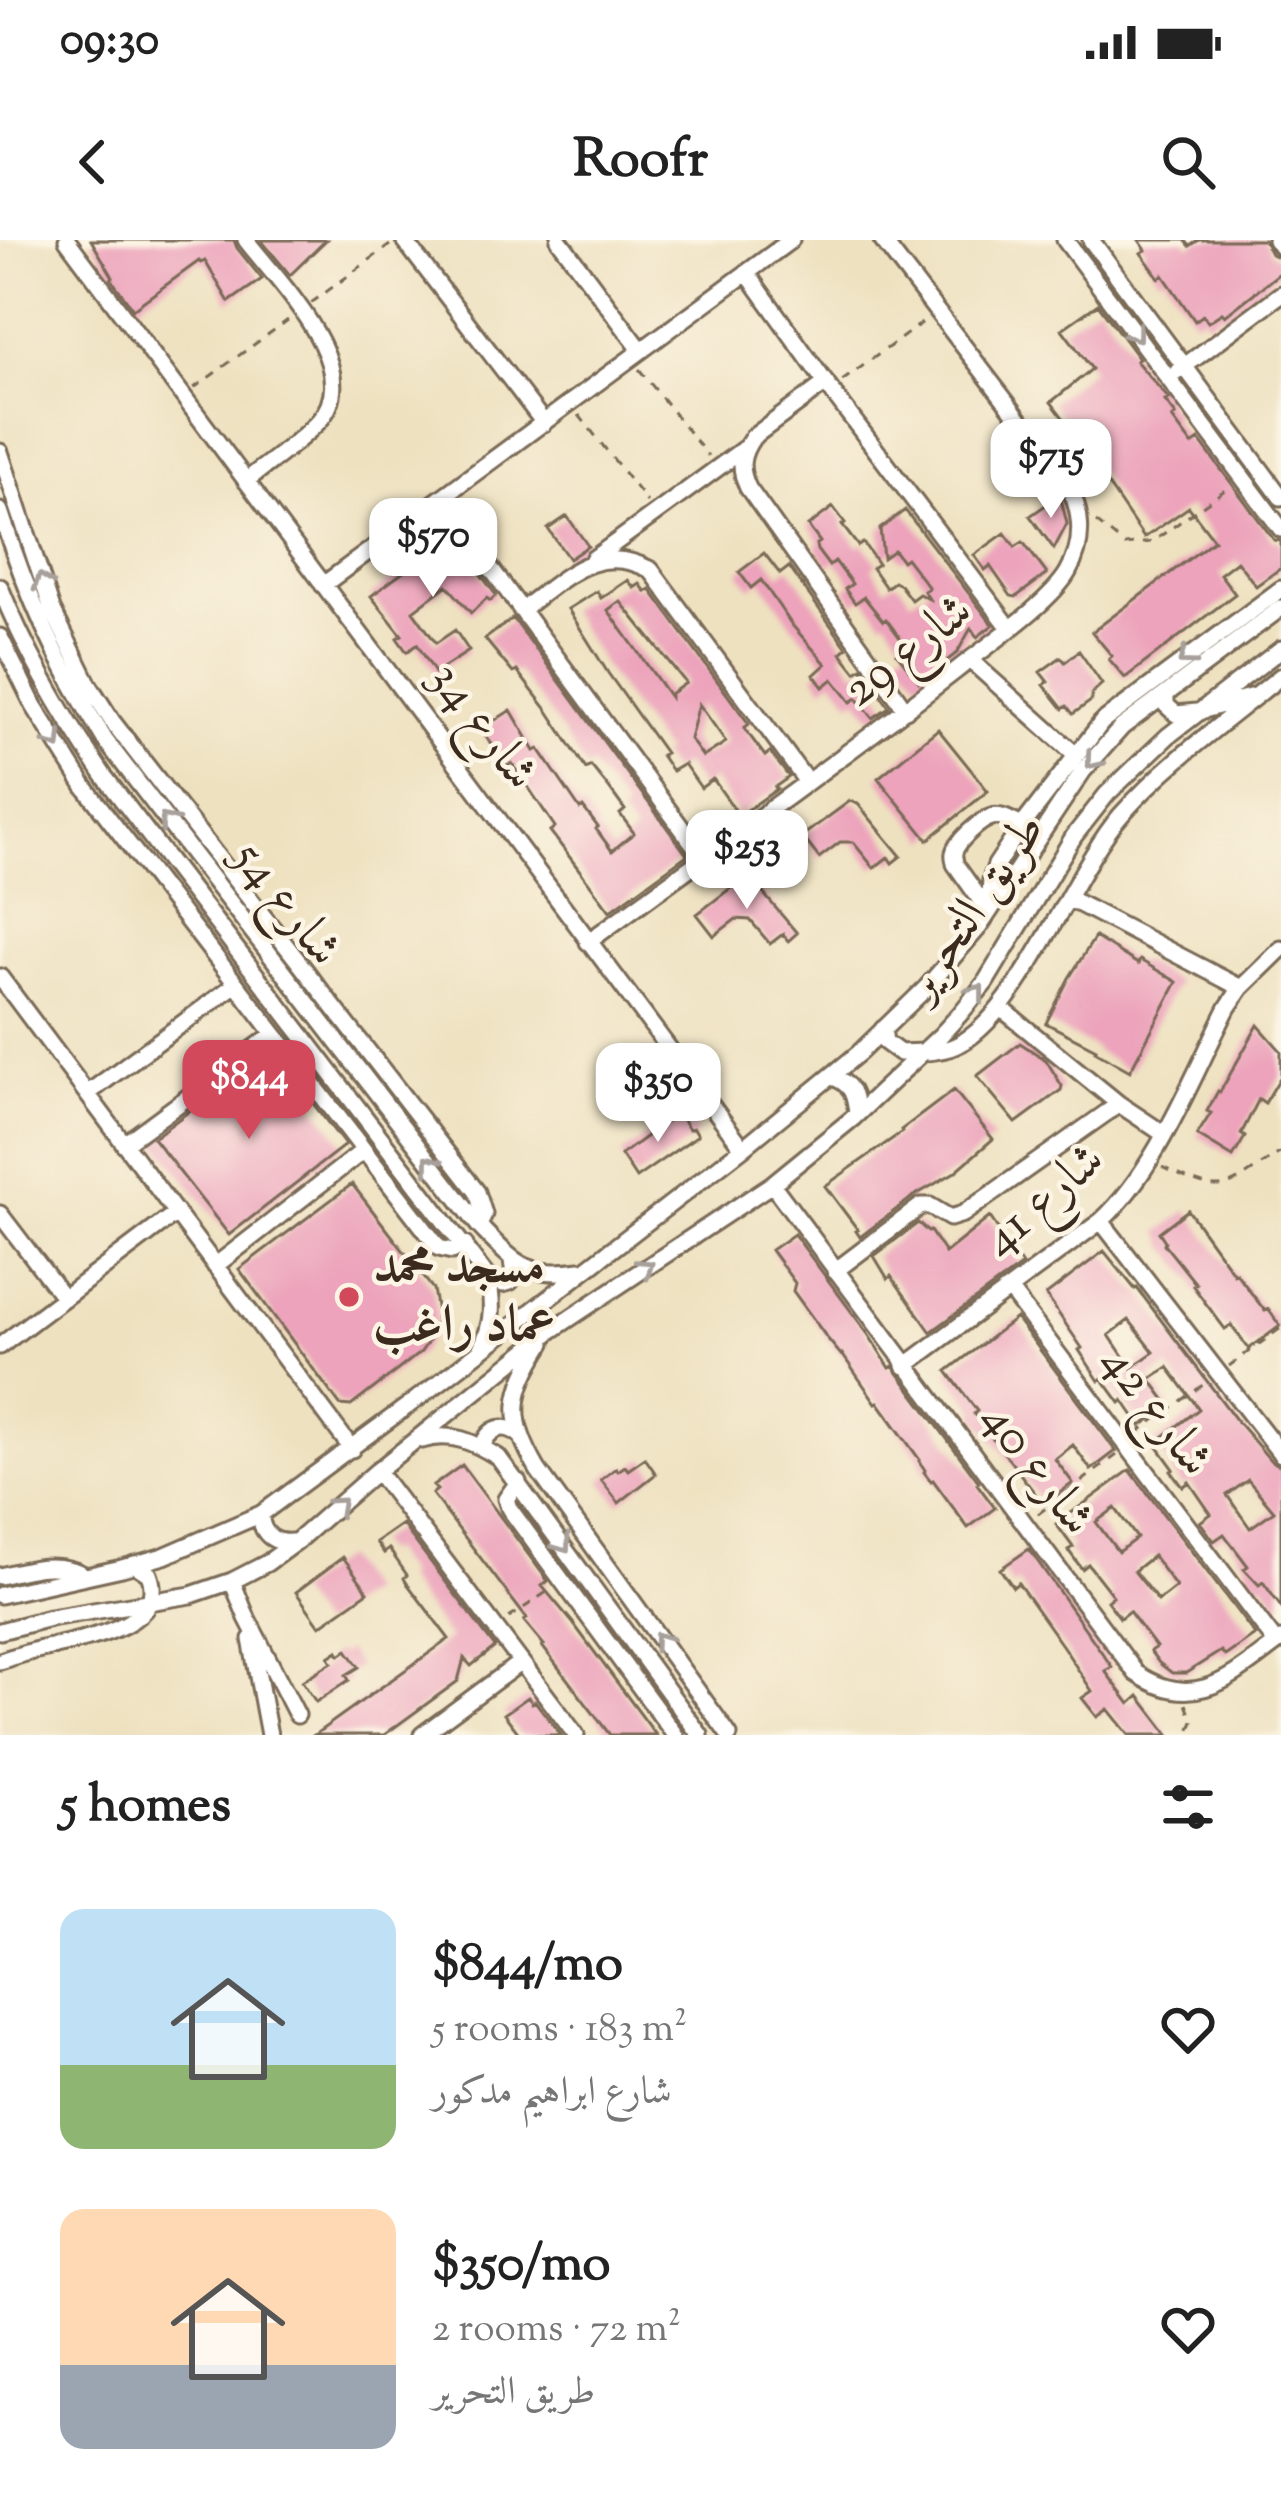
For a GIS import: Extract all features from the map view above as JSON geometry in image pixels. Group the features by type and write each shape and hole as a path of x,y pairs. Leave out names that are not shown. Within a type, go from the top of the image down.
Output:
{"street":[{"name":"شارع 34","path":"67,240 743,1148"},
{"path":"246,240 324,347 334,377 333,393 320,421 246,481"},
{"path":"404,240 544,423"},
{"path":"559,240 636,354"},
{"path":"323,586 791,240"},
{"path":"882,240 1064,477 1077,505"},
{"path":"1065,240 1281,529"},
{"path":"1091,240 1281,497"},
{"path":"747,272 1010,628"},
{"path":"1168,378 1281,294"},
{"path":"521,610 828,386"},
{"path":"745,448 742,476 748,488 906,710"},
{"path":"0,452 52,609 89,685 477,1192 484,1214 479,1226"},
{"path":"440,499 703,857"},
{"name":"شارع 29","path":"588,941 906,710 1055,591 1079,542 1077,505"},
{"name":"شارع 54","path":"0,512 56,658 105,740 479,1226 512,1260"},
{"path":"580,568 616,557 651,569 807,782"},
{"name":"شارع 54","path":"0,587 30,657 104,776 488,1277"},
{"path":"989,912 993,873 1022,826 1102,722 1245,626 1281,589"},
{"name":"طريق التحرير","path":"0,1595 134,1564 205,1540 260,1514 480,1351 832,1077 927,987 989,912 1083,772 1122,728 1245,626 1281,608"},
{"path":"0,637 71,766 363,1151 439,1248 452,1251 465,1245"},
{"name":"طريق التحرير","path":"0,1631 191,1595 267,1563 551,1330 772,1184 924,1052 986,983 1074,836 1107,794 1197,712 1281,649"},
{"path":"970,660 1075,754"},
{"path":"883,1029 885,1042 894,1051 924,1052 957,1045 1001,1008 1119,818 1188,749 1281,676"},
{"path":"1170,691 1166,700 1176,715 1258,695"},
{"path":"1122,728 1138,733 1144,757"},
{"path":"989,912 955,863 956,846 992,816 1022,826"},
{"path":"1074,836 1080,877"},
{"path":"1068,898 1240,988"},
{"path":"221,965 238,952"},
{"name":"شارع 41","path":"905,1366 1101,1221 1136,1184 1228,1007 1240,988 1278,959"},
{"path":"0,977 352,1449"},
{"path":"87,1094 236,984"},
{"path":"1001,1008 1119,1105 1164,1134"},
{"path":"124,1144 274,1034"},
{"path":"832,1077 852,1089 857,1114"},
{"path":"337,1117 354,1104"},
{"path":"835,1270 922,1206 936,1208 950,1218 963,1214 1119,1105"},
{"path":"215,1266 363,1151"},
{"name":"شارع 40","path":"772,1184 1136,1673 1180,1692"},
{"path":"0,1346 176,1213"},
{"path":"0,1214 64,1298"},
{"path":"1101,1221 1281,1454"},
{"path":"512,1260 543,1272 583,1270"},
{"path":"488,1277 510,1282 512,1260"},
{"path":"480,1351 492,1315 488,1277"},
{"name":"شارع 42","path":"1010,1288 1278,1641"},
{"path":"551,1330 520,1387 520,1435 538,1470 729,1735"},
{"path":"482,1447 495,1429 508,1428 520,1435"},
{"path":"413,1443 435,1436 457,1438 498,1457 700,1735"},
{"path":"377,1471 576,1735"},
{"path":"518,1482 506,1499 509,1508 675,1735"},
{"path":"260,1514 268,1535 282,1543 298,1541"},
{"path":"0,1661 108,1634 129,1622 152,1592 152,1580 134,1564"},
{"path":"0,1576 46,1567 72,1569 85,1576"},
{"path":"232,1581 298,1715"},
{"path":"247,1618 269,1735"},
{"path":"1180,1692 1219,1684 1278,1641"},
{"path":"422,1735 520,1662"}],"path":[{"path":"828,386 936,313"},
{"path":"636,354 717,468"},
{"path":"570,403 655,513"},
{"path":"1077,505 1125,545 1151,542 1242,478"},
{"path":"1149,1162 1199,1185 1224,1188 1281,1152"},
{"path":"1024,1525 1281,1328"},
{"path":"496,1628 562,1581"},
{"path":"1180,1692 1193,1722 1186,1735"}],"building":[{"path":"91,240 234,240 262,279 229,302 205,261 199,261 133,309"},
{"path":"261,240 326,240 290,275"},
{"path":"1139,240 1185,240 1190,246 1199,240 1264,240 1271,254 1281,259 1281,272 1225,316 1222,313 1208,322 1203,315 1195,321 1141,253 1146,250"},
{"path":"1098,304 1139,359 1136,361 1169,399 1165,401 1176,415 1172,418 1192,445 1199,440 1274,540 1281,541 1281,568 1256,586 1237,561 1220,574 1235,594 1125,678 1092,632 1214,540 1189,507 1144,538 1076,445 1081,441 1051,402 1092,369 1062,329"},
{"path":"1060,495 1067,524 1054,549 1030,516"},
{"path":"833,507 858,546 863,543 878,564 872,568 886,588 894,582 911,600 919,594 929,599 924,591 929,588 906,558 902,561 894,550 883,558 880,529 905,510 993,625 977,637 971,628 957,653 919,682 897,654 907,647 886,619 864,597 855,603 845,589 852,584 835,561 829,566 817,550 820,542 808,526"},
{"path":"567,516 588,546 569,559 548,529"},
{"path":"1005,533 1015,547 1023,542 1047,574 1016,597 974,555"},
{"path":"452,536 496,595 471,613 447,585 413,611 436,643 455,630 469,651 435,673 417,644 407,652 397,638 402,635 371,596"},
{"path":"764,553 780,574 789,567 847,648 841,653 856,672 862,668 889,707 873,718 857,698 851,702 833,679 823,687 814,675 826,664 761,580 751,588 739,572"},
{"path":"628,580 634,588 640,584 646,592 650,589 749,724 744,728 789,777 777,789 739,816 713,779 701,788 684,764 672,771 661,755 665,753 568,609 597,591 601,598","holes":["620,601 686,683 670,697 608,610","699,704 726,742 703,757 690,739"]},
{"path":"513,618 687,855 610,911 550,831 555,827 512,763 506,767 481,729 511,710 535,751 539,749 612,851 634,833 609,788 591,766 586,769 517,671 513,673 485,639"},
{"path":"1079,651 1102,684 1091,701 1073,714 1044,685 1048,682 1040,672"},
{"path":"938,729 988,791 928,840 878,778"},
{"path":"850,801 858,804 901,856 892,863 888,857 874,868 853,842 840,842 819,858 802,836"},
{"path":"752,880 797,933 788,941 783,934 770,944 750,920 736,919 714,936 697,914 740,881"},
{"path":"1095,937 1177,982 1130,1071 1046,1023"},
{"path":"1258,1025 1281,1051 1281,1076 1265,1103 1259,1099 1233,1157 1197,1135"},
{"path":"1020,1043 1046,1060 1062,1086 1016,1123 977,1076"},
{"path":"272,1050 345,1145 229,1235 153,1138"},
{"path":"954,1090 993,1139 955,1172 860,1237 825,1186"},
{"path":"678,1113 698,1135 636,1178 621,1155"},
{"name":"مسجد محمد عماد راغب","path":"352,1184 433,1289 437,1312 435,1331 421,1352 351,1406 340,1405 239,1269"},
{"path":"1188,1210 1234,1274 1280,1326 1249,1349 1231,1325 1225,1329 1164,1244 1159,1232"},
{"path":"990,1217 1022,1265 931,1332 874,1256 918,1223 945,1253"},
{"path":"794,1234 995,1508 968,1528 793,1291 795,1283 771,1250"},
{"path":"1104,1251 1237,1421 1271,1461 1281,1466 1281,1607 1263,1582 1259,1585 1244,1569 1248,1566 1224,1534 1214,1541 1200,1522 1211,1514 1189,1482 1183,1487 1155,1443 1199,1409 1168,1367 1150,1379 1170,1406 1141,1426 1123,1400 1120,1403 1102,1378 1099,1381 1046,1295","holes":["1129,1320 1154,1352 1131,1368 1109,1335","1248,1480 1274,1511 1250,1528 1227,1495"]},
{"path":"1016,1318 1116,1451 1091,1470 1073,1445 1055,1459 1073,1483 1044,1505 947,1371"},
{"path":"645,1458 656,1474 619,1503 601,1480 616,1468 628,1470"},
{"path":"462,1465 548,1581 542,1586 656,1735 610,1735 432,1494 437,1490 433,1486"},
{"path":"1130,1470 1255,1635 1225,1656 1221,1651 1186,1673 1172,1673 1150,1651 1156,1647 1129,1611 1120,1618 1107,1601 1113,1596 1088,1564 1082,1569 1056,1524","holes":["1115,1508 1137,1538 1118,1552 1096,1522","1153,1556 1176,1587 1158,1601 1134,1571"]},
{"path":"402,1524 495,1647 471,1666 464,1658 458,1681 384,1735 314,1735 449,1639 406,1582 407,1575 389,1549 384,1553 376,1542"},
{"path":"1029,1549 1112,1667 1105,1671 1130,1704 1139,1696 1169,1735 1129,1735 1108,1709 1097,1717 1082,1698 1092,1691 1018,1583 1013,1587 1000,1569"},
{"path":"343,1557 368,1592 320,1626 296,1592"},
{"path":"347,1650 359,1667 346,1675 349,1680 316,1702 302,1681 332,1662 329,1657"},
{"path":"528,1697 561,1735 520,1735 504,1714"}],"place":[{"name":"مسجد محمد عماد راغب","path":"349,1297"}]}
